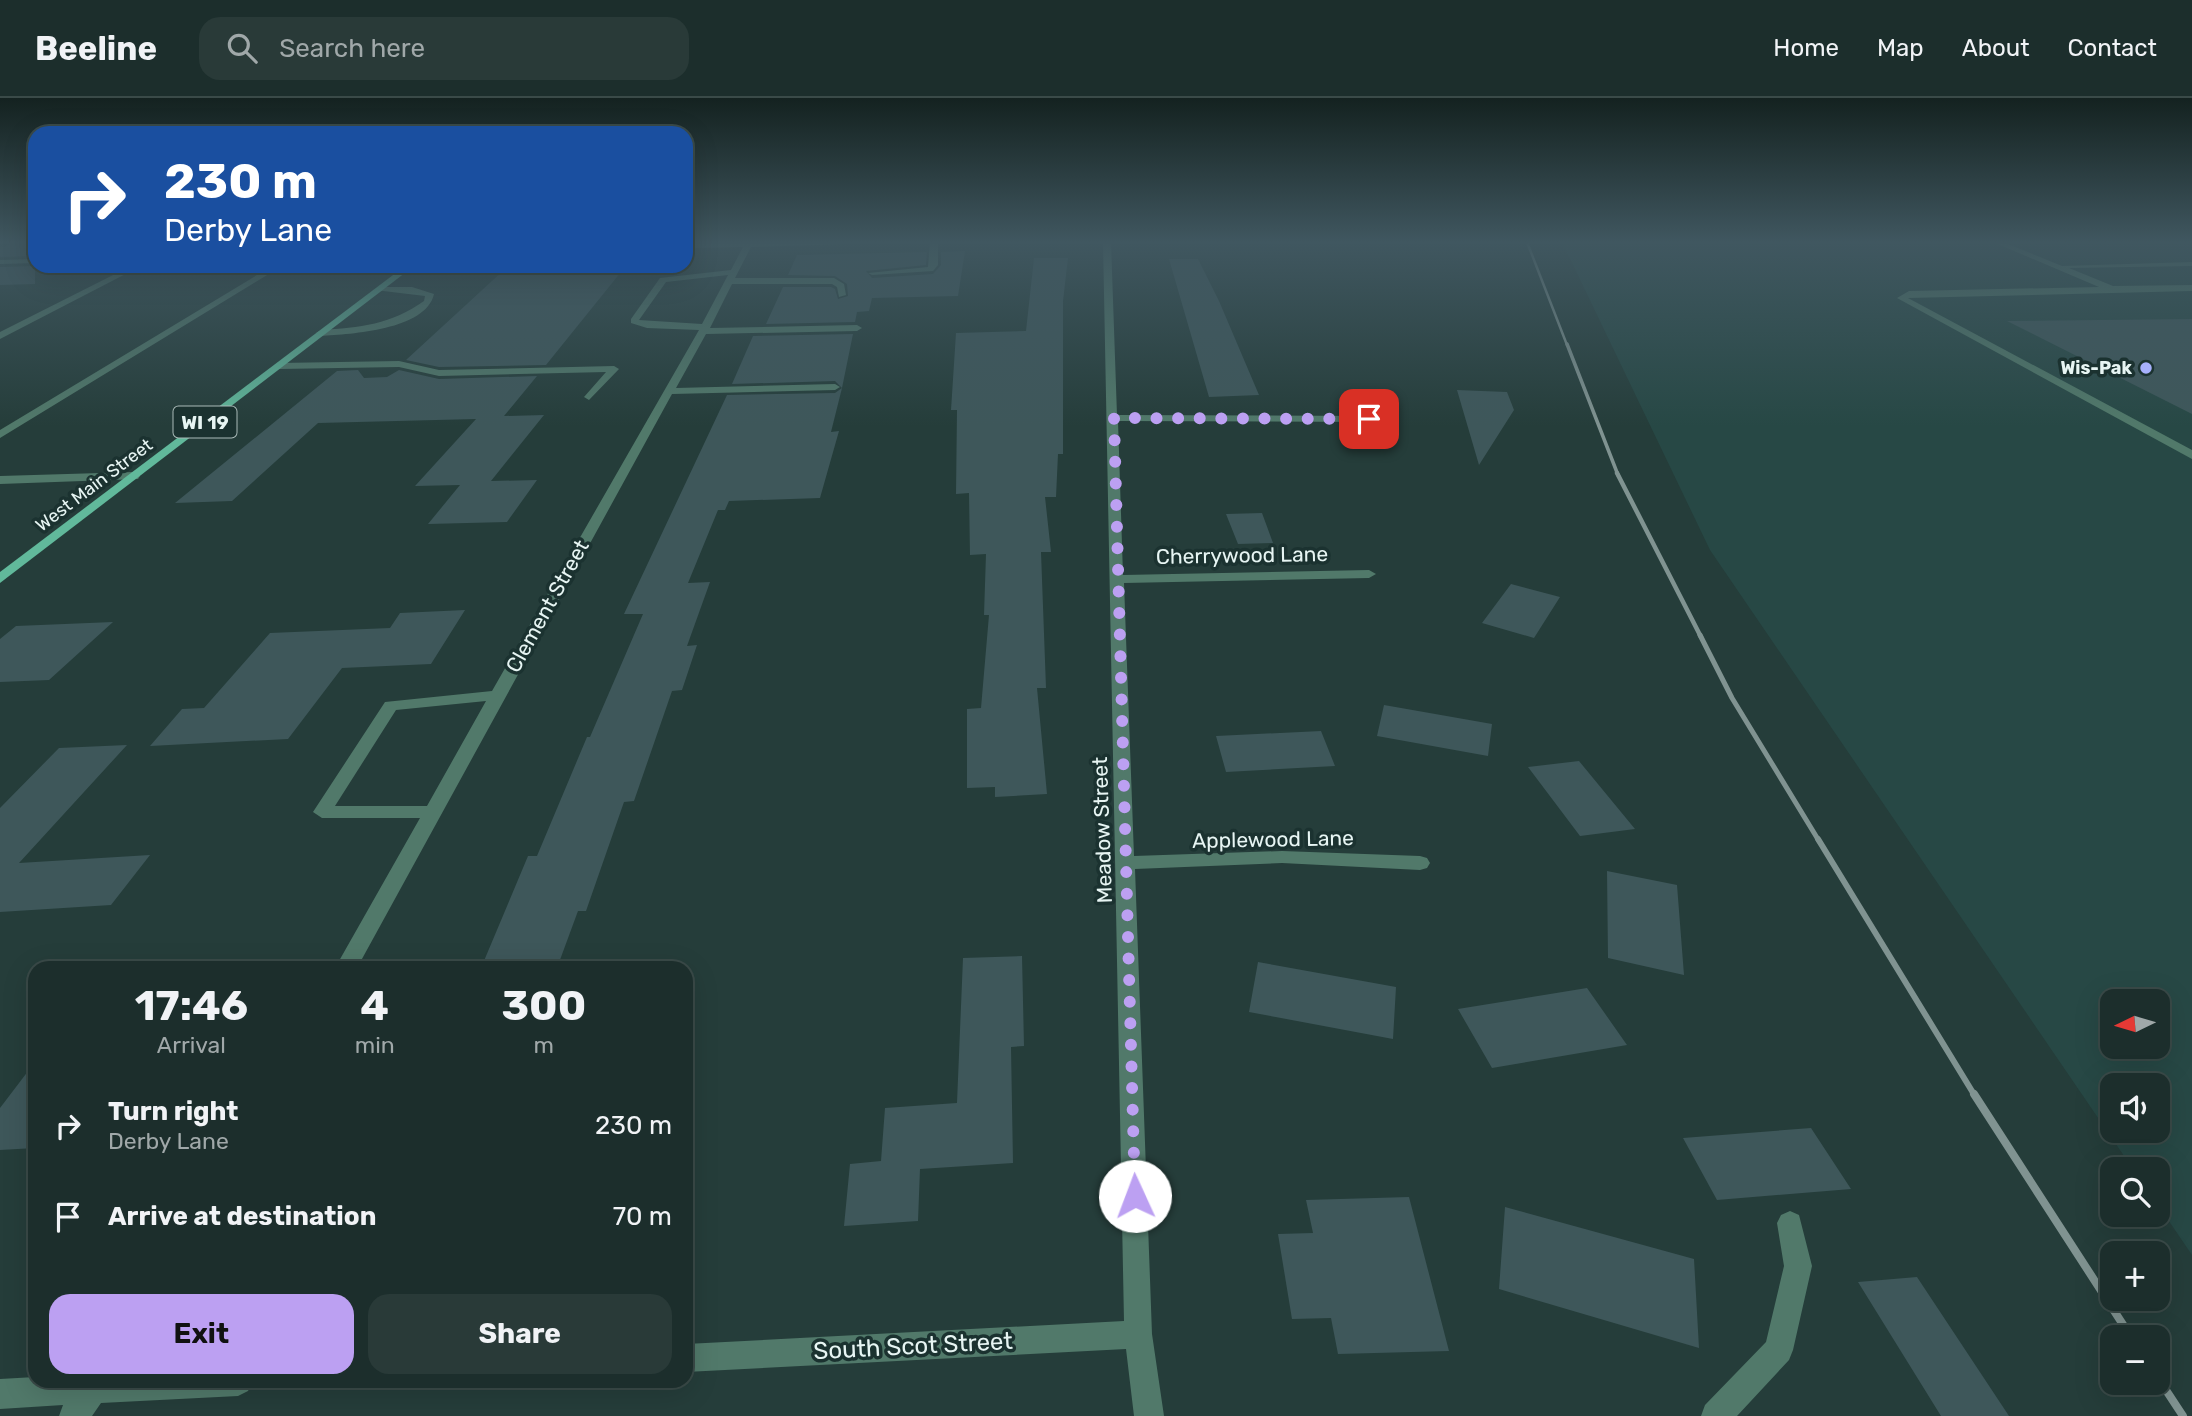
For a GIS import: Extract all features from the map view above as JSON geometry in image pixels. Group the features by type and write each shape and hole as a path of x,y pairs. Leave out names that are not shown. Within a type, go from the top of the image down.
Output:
{"main road":[{"name":"West Main Street","path":"0,579 360,304"}],"street":[{"path":"0,336 64,304"},
{"path":"0,435 216,304"},
{"path":"321,333 350,331 402,321 426,304"},
{"path":"646,304 634,321 647,325 705,329 857,328"},
{"name":"Clement Street","path":"350,961 667,391 718,304"},
{"name":"Meadow Street","path":"1109,304 1138,1334 1149,1416"},
{"path":"1912,304 2192,455"},
{"path":"279,366 399,364 439,373 614,369 589,397"},
{"path":"667,391 835,387"},
{"path":"1114,418 1369,419"},
{"path":"0,480 134,476"},
{"name":"Cherrywood Lane","path":"1117,579 1369,574"},
{"path":"434,813 322,812 391,706 498,695"},
{"name":"Applewood Lane","path":"1126,863 1282,857 1420,863"},
{"path":"1716,1416 1779,1350 1798,1266 1790,1223"},
{"name":"South Scot Street","path":"693,1358 1138,1334"},
{"path":"0,1394 64,1388"},
{"path":"74,1416 94,1388"}],"shaded area":[{"path":"1592,304 2192,304 2192,1255 2170,1223 2170,1157 2125,1157 2115,1143 2170,1143 2170,1073 2100,1073 2100,1121 1710,550"}],"building":[{"path":"467,304 596,304 546,365 439,367 406,360"},
{"path":"775,304 871,304 869,311 857,312 855,322 766,324"},
{"path":"1029,304 1063,304 1063,454 1058,454 1056,497 1045,497 1051,552 1041,552 1046,688 1037,688 1047,794 995,797 995,787 967,788 967,709 981,708 989,615 984,615 986,554 970,555 969,493 956,494 957,410 951,410 956,333 1026,331"},
{"path":"1182,304 1220,304 1259,395 1209,397"},
{"name":"Wis-Pak","path":"2192,319 2192,414 2007,321"},
{"path":"853,334 842,388 835,381 732,384 753,336"},
{"path":"358,370 364,378 387,377 399,370 439,379 537,376 504,416 544,415 491,481 537,480 507,522 428,524 460,485 415,486 476,419 318,423 232,501 175,503 337,371"},
{"path":"842,388 831,432 839,431 820,498 729,501 725,510 718,510 688,583 710,582 687,646 697,645 682,690 672,691 634,801 624,802 586,911 578,911 560,961 484,961 528,856 537,856 643,614 624,614 727,395 835,393"},
{"path":"1457,390 1507,392 1514,410 1479,465"},
{"path":"1262,513 1273,543 1238,544 1226,514"},
{"path":"1511,584 1560,597 1534,638 1482,623"},
{"path":"465,610 431,664 342,668 288,739 150,746 182,709 204,708 270,633 390,628 400,613"},
{"path":"113,622 49,680 0,682 0,639 16,626"},
{"path":"1384,705 1492,724 1488,756 1377,736"},
{"path":"1321,731 1335,766 1226,772 1216,736"},
{"path":"127,745 19,863 150,855 111,905 0,912 0,808 59,748"},
{"path":"1579,761 1635,829 1580,836 1528,767"},
{"path":"1607,871 1677,885 1684,975 1608,958"},
{"path":"1022,956 1024,1046 1011,1047 1013,1163 920,1169 918,1221 844,1226 850,1164 881,1161 885,1108 957,1103 963,958"},
{"path":"1258,962 1396,987 1393,1039 1249,1012"},
{"path":"1587,988 1627,1045 1492,1068 1458,1009"},
{"path":"28,1071 28,1148 0,1150 0,1108"},
{"path":"1811,1128 1851,1189 1717,1200 1683,1138"},
{"path":"1409,1197 1449,1351 1338,1354 1331,1318 1292,1319 1278,1234 1313,1233 1306,1200"},
{"path":"1505,1207 1694,1259 1699,1348 1499,1289"},
{"path":"1917,1277 2009,1416 1941,1416 1858,1282"}],"railway":[{"path":"1551,304 1567,345"},
{"path":"1567,344 1618,475"},
{"path":"1618,475 1701,637"},
{"path":"1700,635 1732,698 1819,841"},
{"path":"1818,839 1975,1096"},
{"path":"1974,1094 2123,1325"},
{"path":"2169,1395 2183,1416"}],"place":[{"name":"Wis-Pak","path":"2146,368"}],"route":[{"path":"1135,1196 1114,418 1288,421 1369,419"}]}
